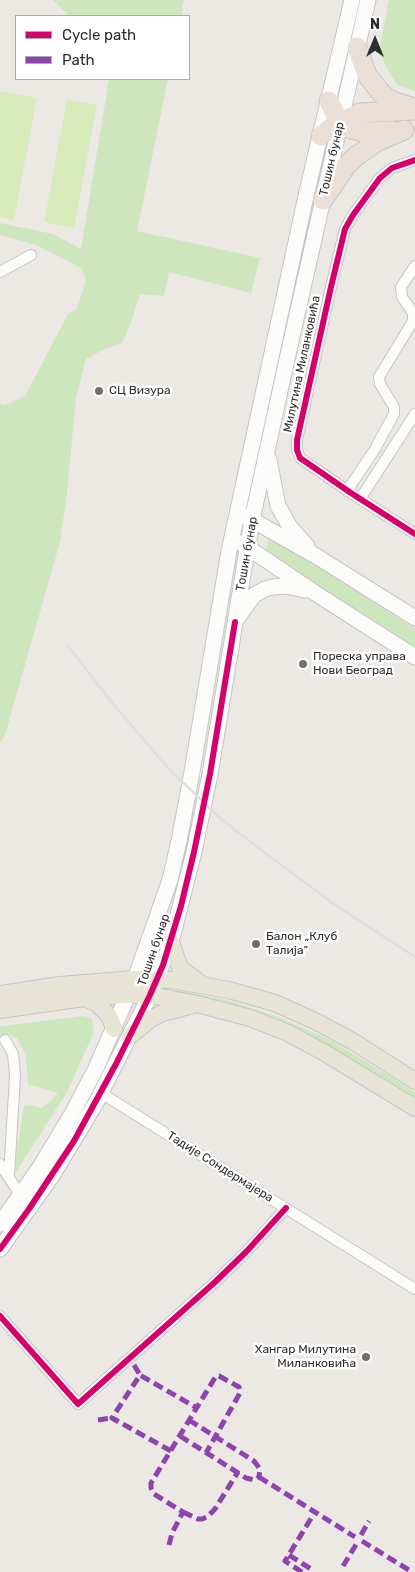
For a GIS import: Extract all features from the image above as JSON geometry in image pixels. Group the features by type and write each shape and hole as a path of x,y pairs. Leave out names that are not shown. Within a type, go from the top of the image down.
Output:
{"highway":[{"path":"357,48 367,75 382,94 397,103 415,109"},
{"path":"329,101 341,121 346,126 357,131 377,132 410,129"},
{"path":"321,136 341,121 360,113 415,109"},
{"path":"323,200 346,166 355,157 378,141 410,129"}],"main road":[{"name":"Тошин бунар","path":"0,1224 40,1167 73,1112 96,1068 135,980 161,910 174,867 194,762 232,537 306,196 352,0"},
{"name":"Тошин бунар","path":"0,1248 57,1169 102,1093 157,980 170,942 194,852 210,774 252,520 368,0"},
{"path":"267,450 274,492 279,509 290,527 316,556"},
{"path":"238,512 316,556 415,618"},
{"path":"232,537 415,657"},
{"path":"235,622 254,595 265,589 286,586 315,593"},
{"path":"170,942 180,968 202,985"},
{"path":"0,994 60,985 135,980 157,980 202,985 246,994 296,1012 354,1042 415,1081"},
{"path":"0,1010 84,998 128,995 150,995 198,1004 250,1018 288,1033 326,1053 415,1108"},
{"path":"84,998 96,1003 106,1012 114,1029"},
{"path":"130,1036 140,1027 163,1013 198,1004"}],"street":[{"name":"Милутина Миланковића","path":"415,160 385,172 345,229 297,440 297,450 300,458 347,491 415,534"},
{"path":"0,272 31,255"},
{"path":"347,491 394,414 394,407 380,384 379,377 413,321 413,313 402,298 401,287 415,266"},
{"path":"360,499 415,414"},
{"path":"5,1040 13,1054 15,1076 9,1176"},
{"name":"Тадије Сондермајера","path":"102,1093 415,1289"},
{"path":"0,1164 21,1196"},
{"path":"0,1316 78,1404 214,1283 246,1252 286,1208"}],"green space":[{"path":"53,0 184,0 181,15 68,15"},
{"path":"389,0 415,0 415,91 397,85 379,54"},
{"path":"109,80 168,80 137,231 260,258 251,293 169,272 164,296 140,294 122,343 86,359 76,398 67,493 60,542 5,735 0,742 0,404 5,405 25,396 68,314 77,309 86,280 81,268 36,245 0,235 0,223 53,234 81,249"},
{"path":"0,91 37,98 14,220 0,217"},
{"path":"67,99 97,105 74,228 44,222"},
{"path":"270,536 415,629 415,648 265,551"},
{"path":"176,990 224,999 279,1017 332,1041 415,1092 415,1104 323,1046 174,996"},
{"path":"84,1016 92,1019 94,1032 67,1092 16,1172 15,1163 24,1106 30,1105 41,1108 58,1093 28,1084 26,1056 17,1038 7,1034 0,1035 0,1026"}],"railway":[{"path":"68,646 114,705 170,770 220,818 334,904 415,957"}],"marked path":[{"path":"134,1365 140,1375"},
{"path":"171,1451 112,1418 140,1375 197,1408"},
{"path":"169,1545 172,1533 183,1512 154,1494 151,1483 216,1376 219,1376 239,1387 240,1393 206,1453"},
{"path":"98,1420 112,1418"},
{"path":"189,1420 254,1461 260,1469 259,1477"},
{"path":"180,1436 246,1478 255,1480 259,1477"},
{"path":"183,1512 198,1519 207,1517 215,1509 238,1472"},
{"path":"259,1477 355,1537"},
{"path":"302,1572 285,1561 315,1512"},
{"path":"361,1535 369,1521"},
{"path":"362,1541 412,1572"},
{"path":"343,1566 357,1543"},
{"path":"289,1555 311,1569 309,1572"}],"cycle path":[{"path":"415,160 392,168 380,178 345,229 297,440 297,450 300,458 415,534"},
{"path":"0,1249 74,1141 116,1064 163,965 181,906 194,852 210,774 235,622"},
{"path":"0,1316 78,1404 214,1283 246,1252 286,1208"}],"place":[{"name":"СЦ Визура","path":"99,391"},
{"name":"Пореска управа Нови Београд","path":"303,664"},
{"name":"Балон „Клуб Талија”","path":"256,944"},
{"name":"Хангар Милутина Миланковића","path":"366,1357"}]}
